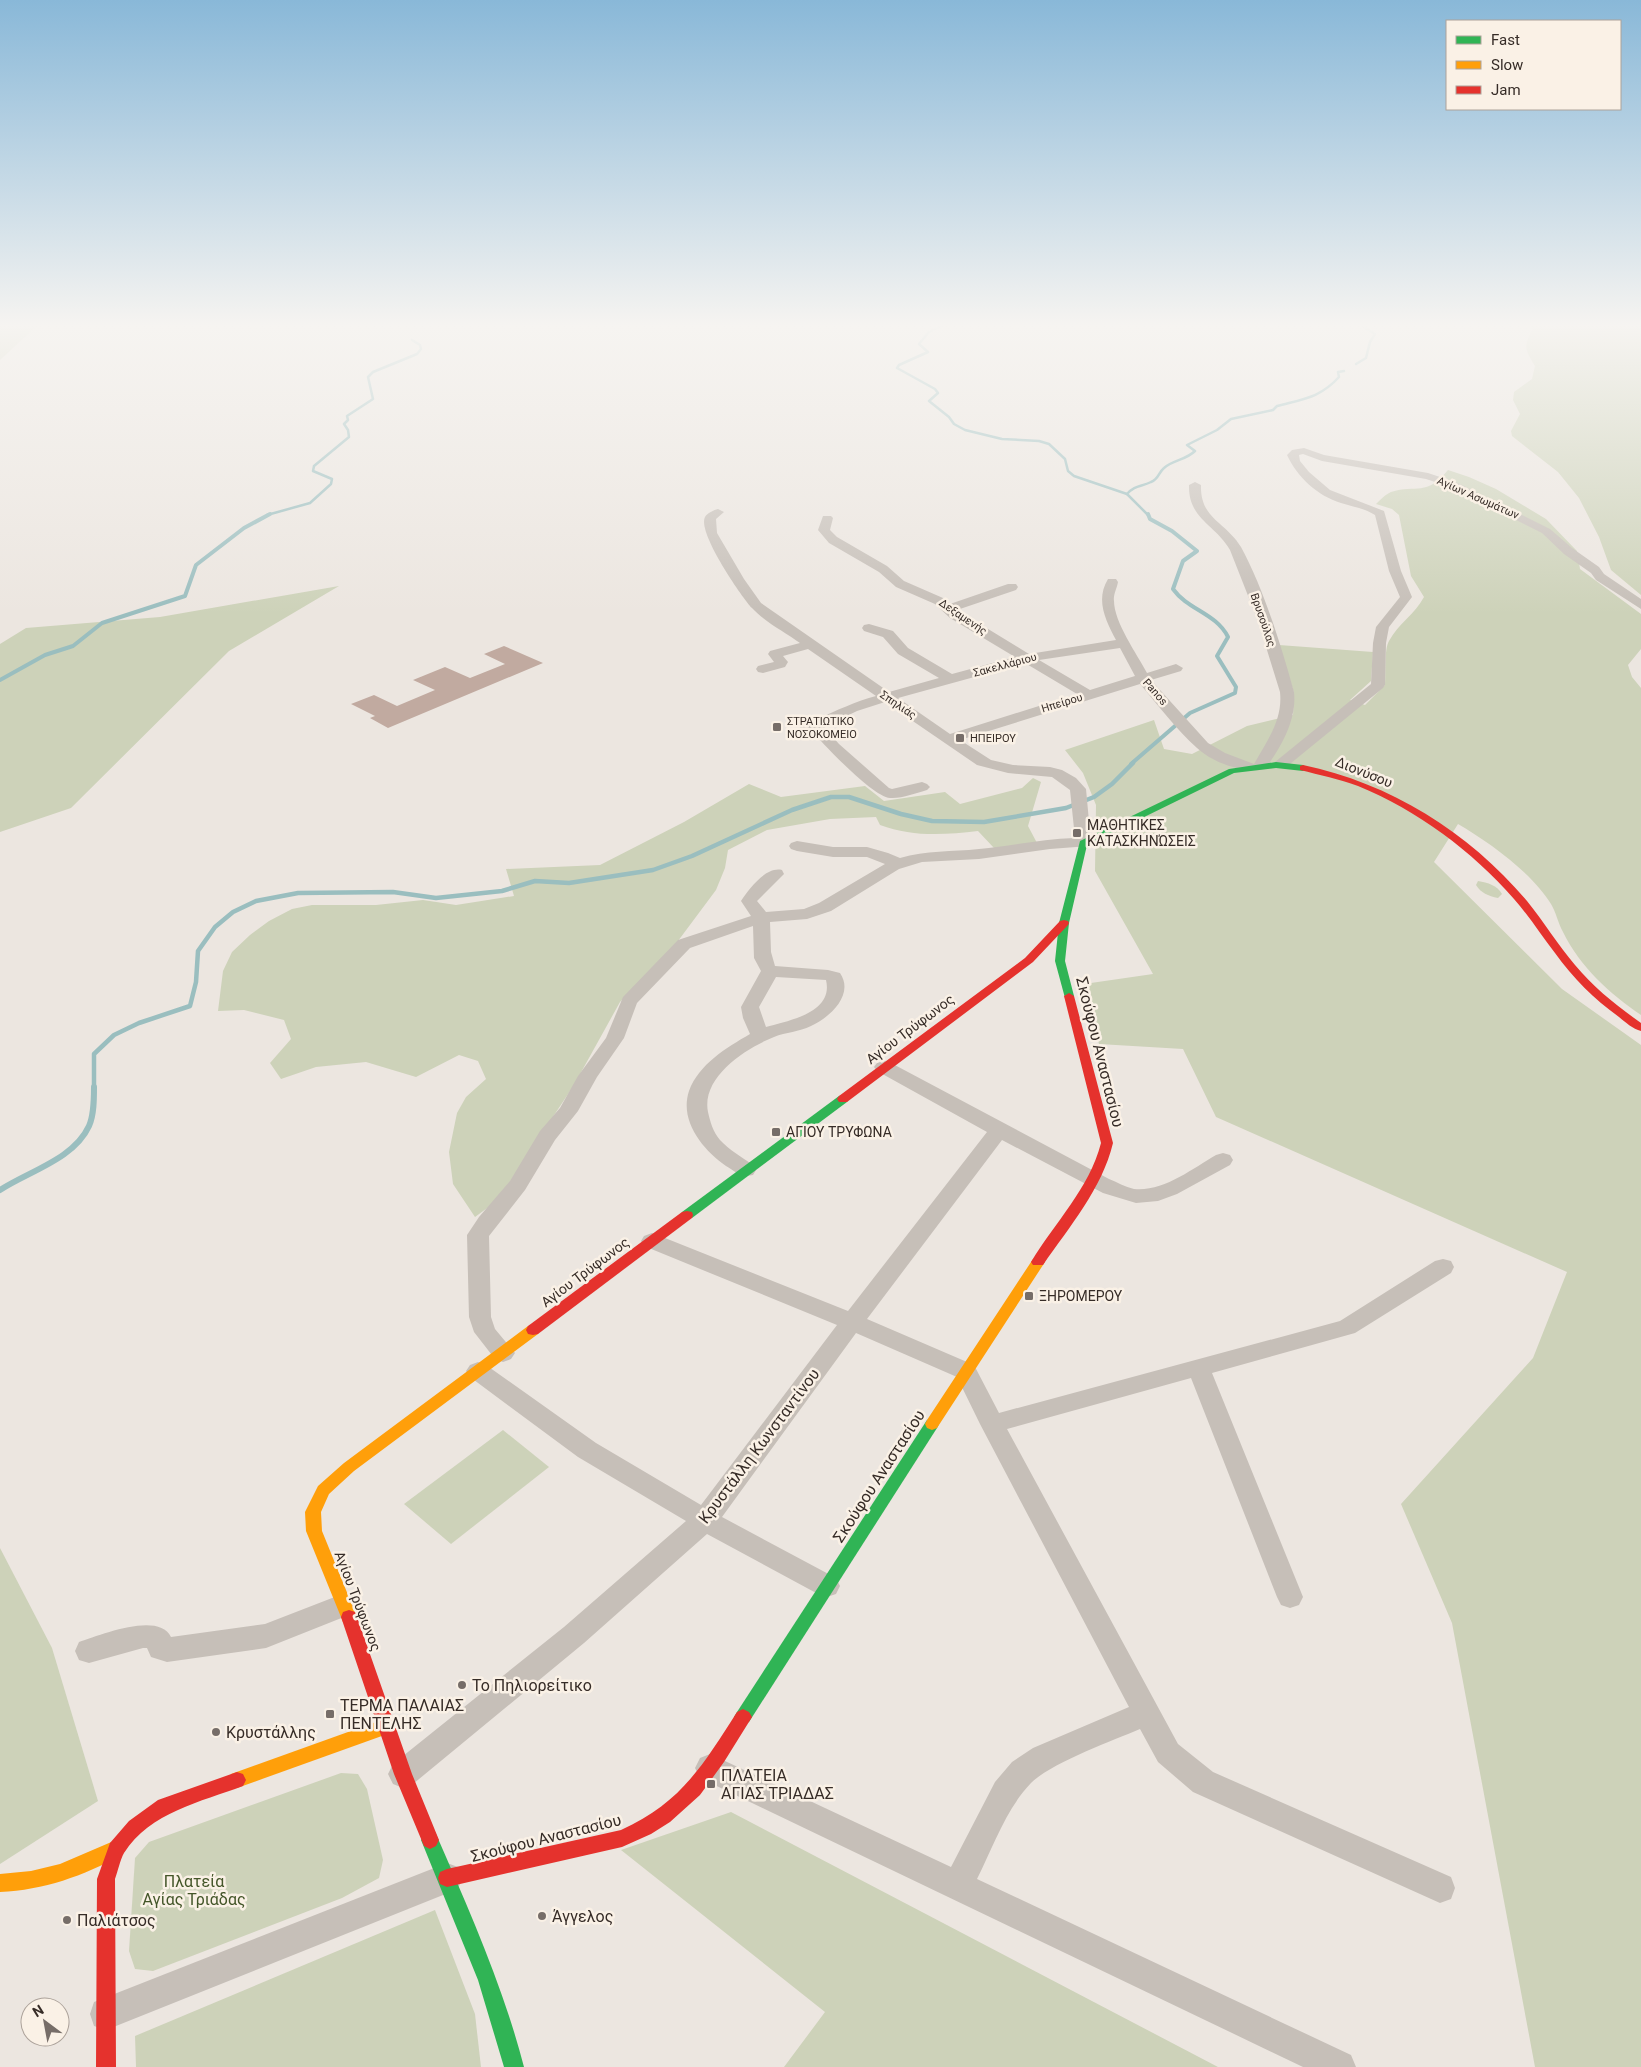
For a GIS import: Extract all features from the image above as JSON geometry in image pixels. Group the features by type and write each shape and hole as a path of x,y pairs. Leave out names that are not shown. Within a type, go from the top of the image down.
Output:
{"main road":[{"name":"Διονύσου","path":"1082,843 1210,780 1254,767 1280,765 1322,771 1358,783 1383,795 1447,834 1485,864 1512,891 1570,967 1595,994 1641,1028"},
{"path":"1064,923 1082,843"},
{"name":"Αγίου Τρύφωνος","path":"387,1726 345,1606 314,1531 313,1512 323,1490 349,1467 1029,960 1064,923"},
{"name":"Σκούφου Αναστασίου","path":"447,1878 622,1838 641,1831 675,1810 699,1785 966,1371 1093,1179 1106,1151 1107,1143 1060,961 1064,923"},
{"path":"1029,960 1042,956 1056,958 1060,961"},
{"path":"0,1883 19,1884 54,1877 82,1867 116,1849 135,1827 164,1806 387,1726 403,1774 447,1878 500,2015 514,2067"},
{"path":"106,2067 106,1879 116,1849"}],"street":[{"name":"Αγίων Ασωμάτων","path":"1280,765 1304,743 1330,726 1378,685 1381,630 1386,621 1402,605 1406,597 1395,571 1388,535 1380,513 1370,507 1341,500 1330,494 1297,466 1292,455 1296,452 1304,451 1331,460 1440,480 1546,531 1568,551 1595,570 1600,577 1641,605"},
{"name":"Βρυσούλας","path":"1196,485 1194,498 1203,514 1230,539 1240,557 1254,591 1288,694 1287,713 1283,727 1254,767"},
{"name":"Σπηλιάς","path":"718,512 710,518 711,533 738,580 756,606 974,757 992,766 1018,770 1048,770 1063,775 1078,789 1082,843"},
{"name":"Δεξαμενής","path":"827,518 824,530 833,540 883,569 900,584 939,601 1026,658 1088,695"},
{"name":"Panos","path":"1112,582 1107,600 1108,606 1114,624 1143,679 1203,746 1220,756 1254,767"},
{"path":"949,609 1012,587"},
{"path":"868,628 888,634 904,651 950,679"},
{"name":"Σακελλάριου","path":"922,788 891,794 884,791 811,726 841,712 1026,658 1124,643"},
{"path":"763,670 782,662 775,654 810,644"},
{"name":"Ηπείρου","path":"948,738 1176,668"},
{"path":"502,1353 485,1332 480,1317 478,1235 518,1185 547,1136 568,1111 588,1076 614,1038 630,1002 684,944 761,918 807,914 825,907 900,864 920,857 979,854 1050,844 1082,843"},
{"path":"797,846 833,852 867,852 900,864"},
{"path":"746,1170 713,1145 702,1128 696,1110 698,1094 704,1078 715,1067 760,1036 803,1023 830,1004 835,994 834,977 770,971 765,965 761,954 761,918 749,901 776,874"},
{"path":"760,1036 752,1018 750,1007 770,971"},
{"path":"884,1067 999,1130 1121,1192 1136,1196 1152,1195 1183,1183 1222,1160"},
{"name":"Κρυστάλλη Κωνσταντίνου","path":"403,1774 574,1635 705,1520 852,1322 999,1130"},
{"path":"652,1241 852,1322 966,1371 992,1424 1168,1753 1203,1782 1440,1888"},
{"path":"992,1424 1199,1369 1347,1327 1443,1267"},
{"path":"1199,1369 1290,1597"},
{"path":"478,1371 588,1450 705,1520 827,1586"},
{"path":"89,1652 143,1636 153,1636 159,1641 161,1648 167,1650 266,1636 345,1606"},
{"path":"957,1886 1005,1792 1022,1772 1043,1758 1146,1713"},
{"path":"710,1768 1339,2067"},
{"path":"106,2014 447,1878"}],"green space":[{"path":"1516,421 1641,421 1641,595 1611,570 1599,537 1579,498 1558,472 1512,436 1511,431"},
{"path":"1448,470 1496,489 1546,519 1577,551 1580,569 1641,614 1641,649 1628,665 1632,677 1641,688 1641,1015 1607,989 1587,968 1570,945 1561,929 1553,907 1543,892 1496,849 1458,824 1434,862 1562,989 1641,1045 1641,2067 1535,2067 1452,1623 1401,1504 1533,1358 1567,1272 1216,1117 1183,1049 1099,1044 1084,984 1153,974 1095,871 1096,805 1083,773 1065,750 1154,720 1164,749 1192,754 1247,726 1293,715 1294,693 1279,645 1373,652 1371,681 1350,700 1365,705 1385,685 1387,645 1389,641 1424,597 1411,576 1399,515 1392,509 1376,504 1391,492 1427,487"},
{"path":"339,586 229,651 71,808 0,832 0,644 26,628 160,617"},
{"path":"1033,778 1041,782 1028,826 1037,843 994,848 978,831 940,834 904,832 880,825 876,817 830,819 767,830 728,850 725,868 716,890 678,941 620,1002 574,1085 498,1200 475,1217 453,1184 449,1152 457,1113 466,1097 486,1079 478,1061 459,1055 416,1077 366,1062 316,1067 281,1079 270,1063 291,1039 284,1020 244,1010 218,1011 223,971 232,952 269,921 292,909 312,905 376,905 423,900 456,905 514,896 506,869 600,865 684,822 749,784 781,797 865,786 884,801 945,792 960,804 1022,788"},
{"path":"1478,881 1495,886 1502,894 1498,898 1485,894 1476,885"},
{"path":"503,1430 549,1467 451,1544 404,1504"},
{"path":"0,1548 52,1648 98,1801 0,1864"},
{"name":"Πλατεία Αγίας Τριάδας","path":"341,1773 358,1774 367,1789 383,1860 379,1878 342,1898 153,1971 135,1969 129,1951 135,1858 149,1842"},
{"path":"731,1812 1218,2067 784,2067 825,2012 621,1850"},
{"path":"435,1910 475,2014 481,2067 136,2067 135,2036"}],"building":[{"path":"504,646 543,663 388,728 370,718 375,716 351,704 374,695 397,706 435,690 413,680 445,667 470,678 505,664 484,654"}],"waterway":[{"path":"269,514 310,503 331,484 332,479 313,471 314,466 349,437 348,430 344,424 347,421"},
{"path":"952,421 965,430 1002,439 1039,441 1049,444 1065,459 1068,471 1074,476 1127,494"},
{"path":"1127,494 1135,488 1154,481 1168,465 1195,451 1187,445 1217,430 1228,421"},
{"path":"1127,494 1148,515"},
{"path":"0,680 45,655 73,646 102,623 185,596 196,565 244,528 269,514"},
{"path":"1131,764 1190,713 1235,693 1236,687 1217,656 1228,637 1223,629 1216,622 1186,602 1173,589 1183,561 1197,551 1172,531 1150,519 1148,514"},
{"path":"94,1087 94,1054 114,1035 139,1023 190,1006 196,982 198,951 215,927 233,912 256,901 298,893 393,892 436,898 502,891 535,881 569,883 653,870 692,856 792,810 831,797 849,797 901,814 932,821 984,822 1066,808 1094,797 1112,784 1133,763"},
{"path":"0,1190 62,1156 73,1147 89,1126 92,1117 94,1087"}],"traffic: fast":[{"path":"1069,996 1060,961 1064,923 1083,843 1232,771 1276,765 1303,768"},
{"path":"687,1215 843,1099"},
{"path":"743,1717 932,1424"},
{"path":"430,1840 498,2009 514,2067"}],"traffic: slow":[{"path":"932,1424 1038,1262"},
{"path":"349,1617 314,1531 313,1512 323,1490 349,1467 533,1330"},
{"path":"237,1780 387,1726"},
{"path":"0,1883 46,1878 60,1874 116,1849"}],"traffic: jam":[{"path":"1303,768 1332,774 1362,784 1391,798 1448,834 1474,854 1517,896 1571,968 1589,987 1619,1013 1641,1028"},
{"path":"843,1099 1029,960 1064,923"},
{"path":"1038,1262 1088,1187 1104,1156 1107,1143 1069,996"},
{"path":"533,1330 687,1215"},
{"path":"349,1617 403,1774 430,1840"},
{"path":"447,1878 622,1838 645,1828 664,1816 694,1789 707,1773 743,1717"},
{"path":"106,2067 106,1879 116,1849 135,1827 164,1806 237,1780"}],"place":[{"name":"ΣΤΡΑΤΙΩΤΙΚΟ ΝΟΣΟΚΟΜΕΙΟ","path":"777,727"},
{"name":"ΗΠΕΙΡΟΥ","path":"960,738"},
{"name":"ΜΑΘΗΤΙΚΕΣ ΚΑΤΑΣΚΗΝΏΣΕΙΣ","path":"1077,833"},
{"name":"ΑΓΙΟΥ ΤΡΥΦΩΝΑ","path":"776,1132"},
{"name":"ΞΗΡΟΜΕΡΟΥ","path":"1029,1296"},
{"name":"Το Πηλιορείτικο","path":"462,1685"},
{"name":"ΤΕΡΜΑ ΠΑΛΑΙΑΣ ΠΕΝΤΕΛΗΣ","path":"330,1714"},
{"name":"Κρυστάλλης","path":"216,1732"},
{"name":"ΠΛΑΤΕΙΑ ΑΓΙΑΣ ΤΡΙΑΔΑΣ","path":"711,1784"},
{"name":"Άγγελος","path":"542,1916"},
{"name":"Παλιάτσος","path":"67,1920"}]}
